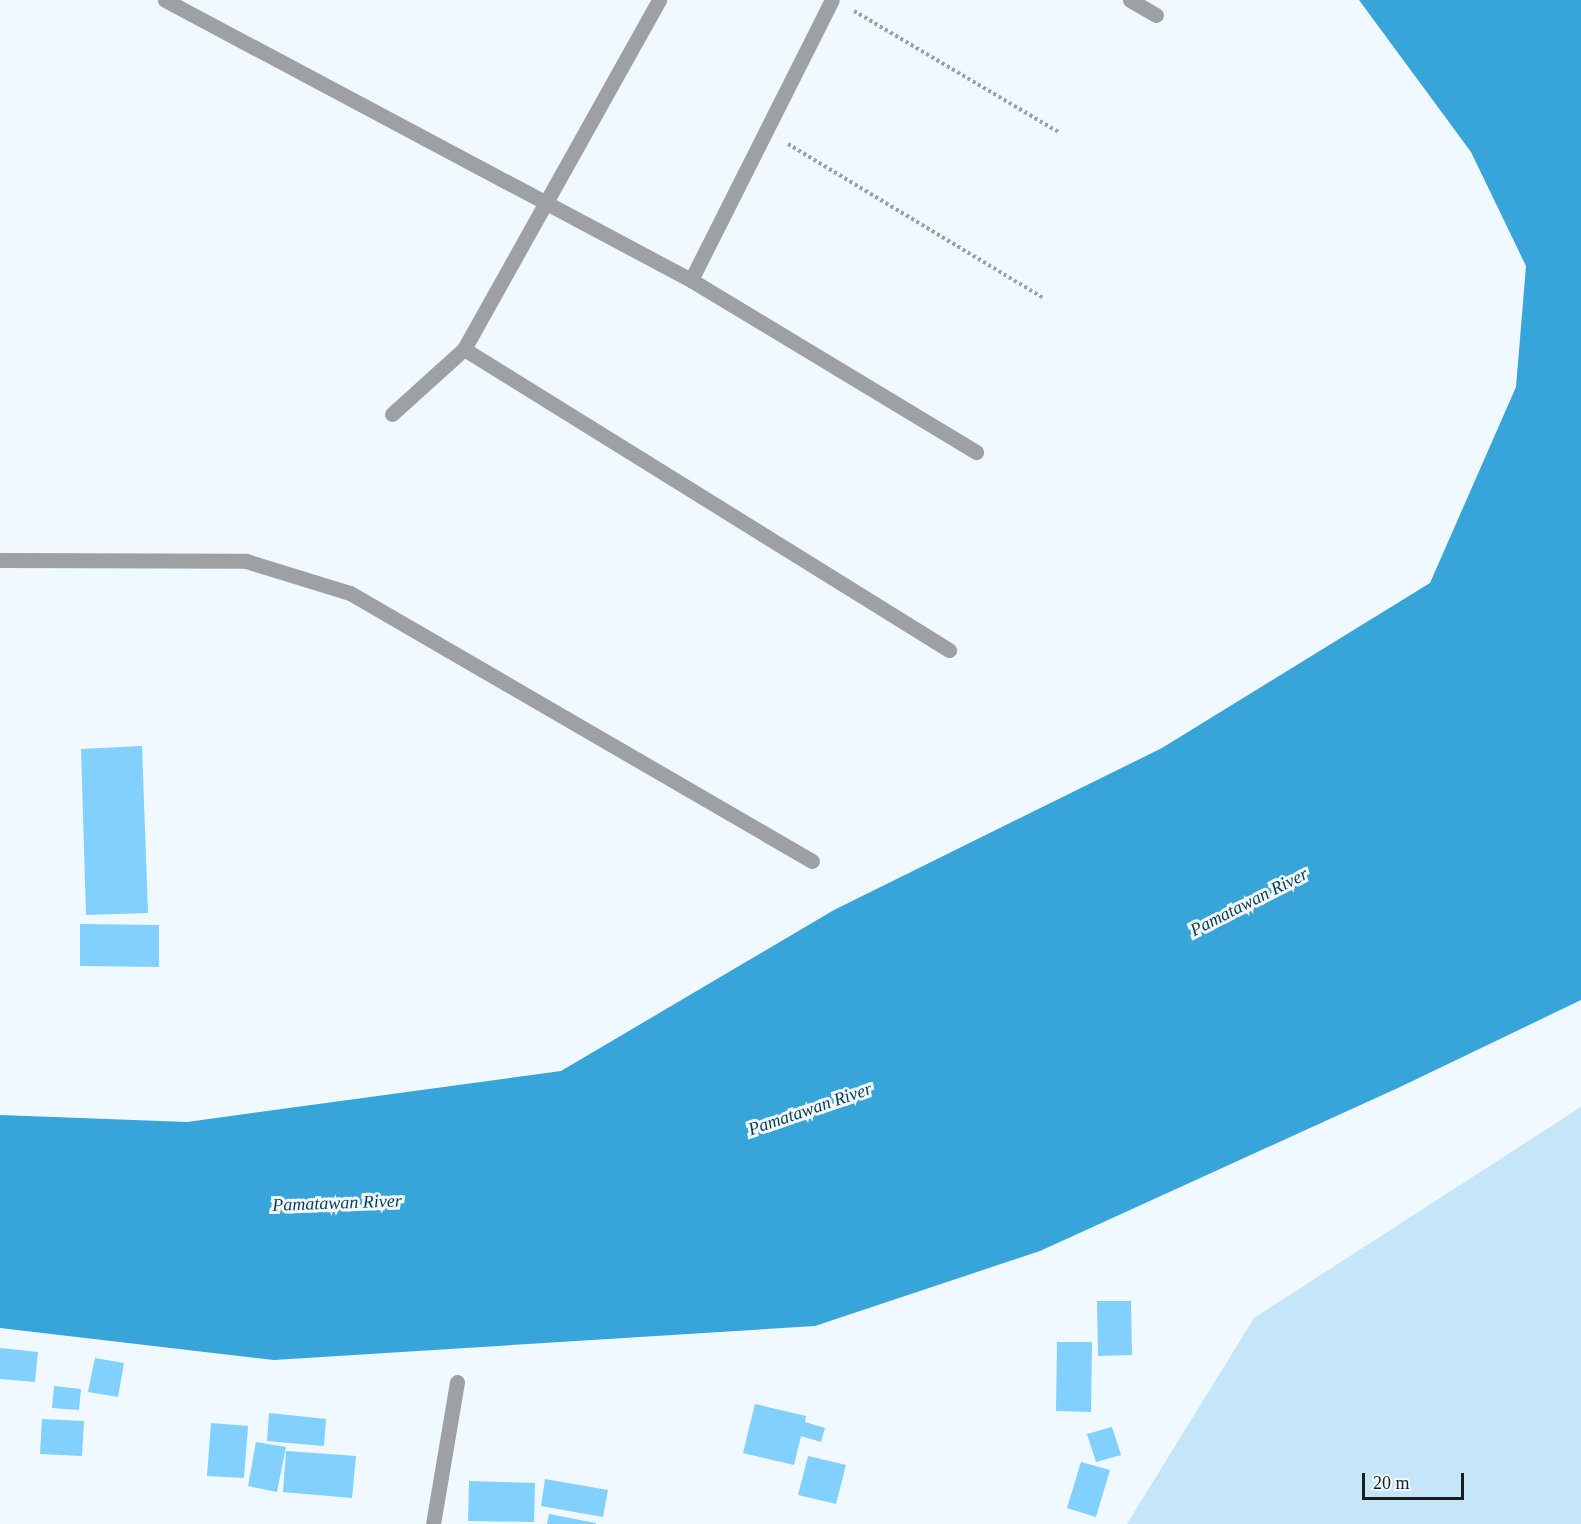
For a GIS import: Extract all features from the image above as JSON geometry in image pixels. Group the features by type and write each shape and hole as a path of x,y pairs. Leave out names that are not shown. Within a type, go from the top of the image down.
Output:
{"street":[{"path":"165,0 544,204 691,280 976,452"},
{"path":"392,414 464,349 659,0"},
{"path":"691,280 832,0"},
{"path":"1130,0 1156,15"},
{"path":"464,349 949,650"},
{"path":"0,560 246,561 350,593 812,861"},
{"path":"433,1524 457,1382"}],"path":[{"path":"846,6 1060,133"},
{"path":"766,131 1042,297"}],"shaded area":[{"path":"1581,1107 1581,1524 1127,1524 1254,1318"}],"water":[{"name":"Pamatawan River","path":"1359,0 1581,0 1581,1000 1400,1087 1040,1251 815,1326 274,1360 0,1328 0,1115 187,1122 561,1071 834,910 1162,748 1430,583 1516,387 1526,266 1471,152"}],"building":[{"path":"142,746 148,913 86,915 81,749"},
{"path":"80,924 159,925 159,967 80,966"},
{"path":"1097,1301 1131,1301 1132,1355 1098,1356"},
{"path":"1057,1342 1092,1342 1091,1412 1056,1411"},
{"path":"0,1348 38,1352 35,1382 0,1379"},
{"path":"95,1358 124,1363 118,1397 88,1392"},
{"path":"54,1386 81,1389 79,1410 52,1408"},
{"path":"755,1404 806,1416 805,1422 825,1428 821,1442 801,1436 794,1465 743,1453"},
{"path":"269,1413 326,1419 324,1446 267,1441"},
{"path":"42,1419 84,1421 82,1456 40,1454"},
{"path":"211,1423 248,1426 244,1478 207,1476"},
{"path":"1112,1427 1121,1455 1096,1462 1087,1434"},
{"path":"256,1442 286,1447 277,1492 248,1486"},
{"path":"286,1451 356,1456 352,1498 283,1492"},
{"path":"808,1456 846,1465 836,1504 798,1495"},
{"path":"1081,1462 1110,1470 1096,1517 1067,1508"},
{"path":"545,1479 608,1490 603,1517 541,1506"},
{"path":"469,1481 535,1483 534,1522 468,1521"},
{"path":"549,1514 596,1523 596,1524 547,1524"}]}
